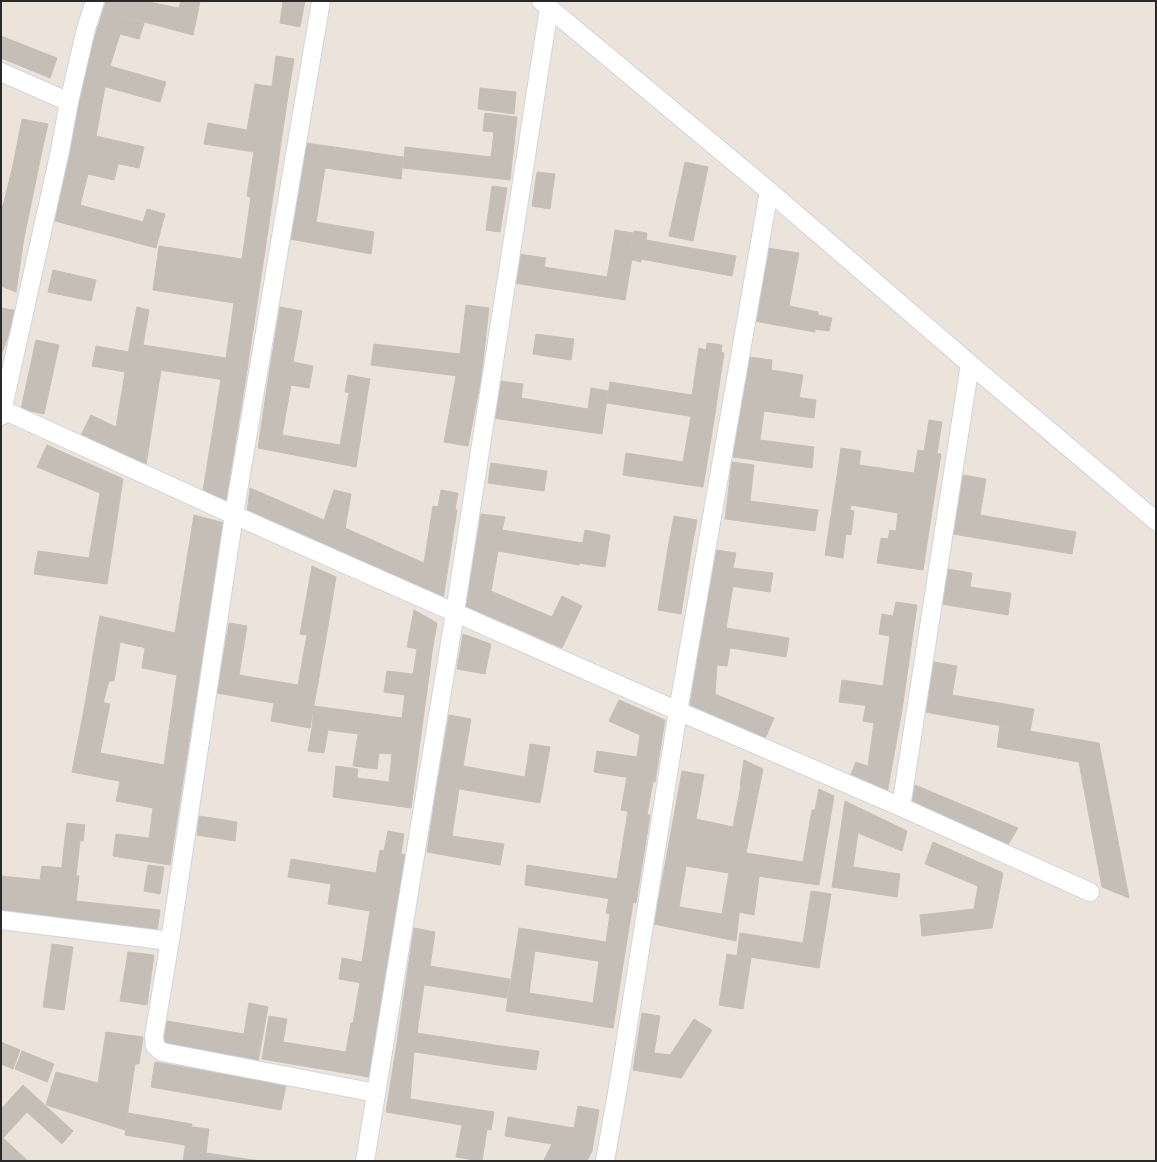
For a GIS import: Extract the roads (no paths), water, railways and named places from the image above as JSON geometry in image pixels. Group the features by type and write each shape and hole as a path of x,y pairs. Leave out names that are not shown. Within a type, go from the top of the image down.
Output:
{"street":[{"path":"95,1 86,29 69,102 60,151 1,412 678,712 901,807 1090,892"},
{"path":"321,1 234,515 170,941 154,1036 155,1046 162,1052 376,1093"},
{"path":"545,4 769,191 970,364 1156,521"},
{"path":"365,1161 455,612 545,4"},
{"path":"1,72 69,102"},
{"path":"605,1161 678,712 769,191"},
{"path":"901,807 970,364"},
{"path":"1,920 170,941"}]}
